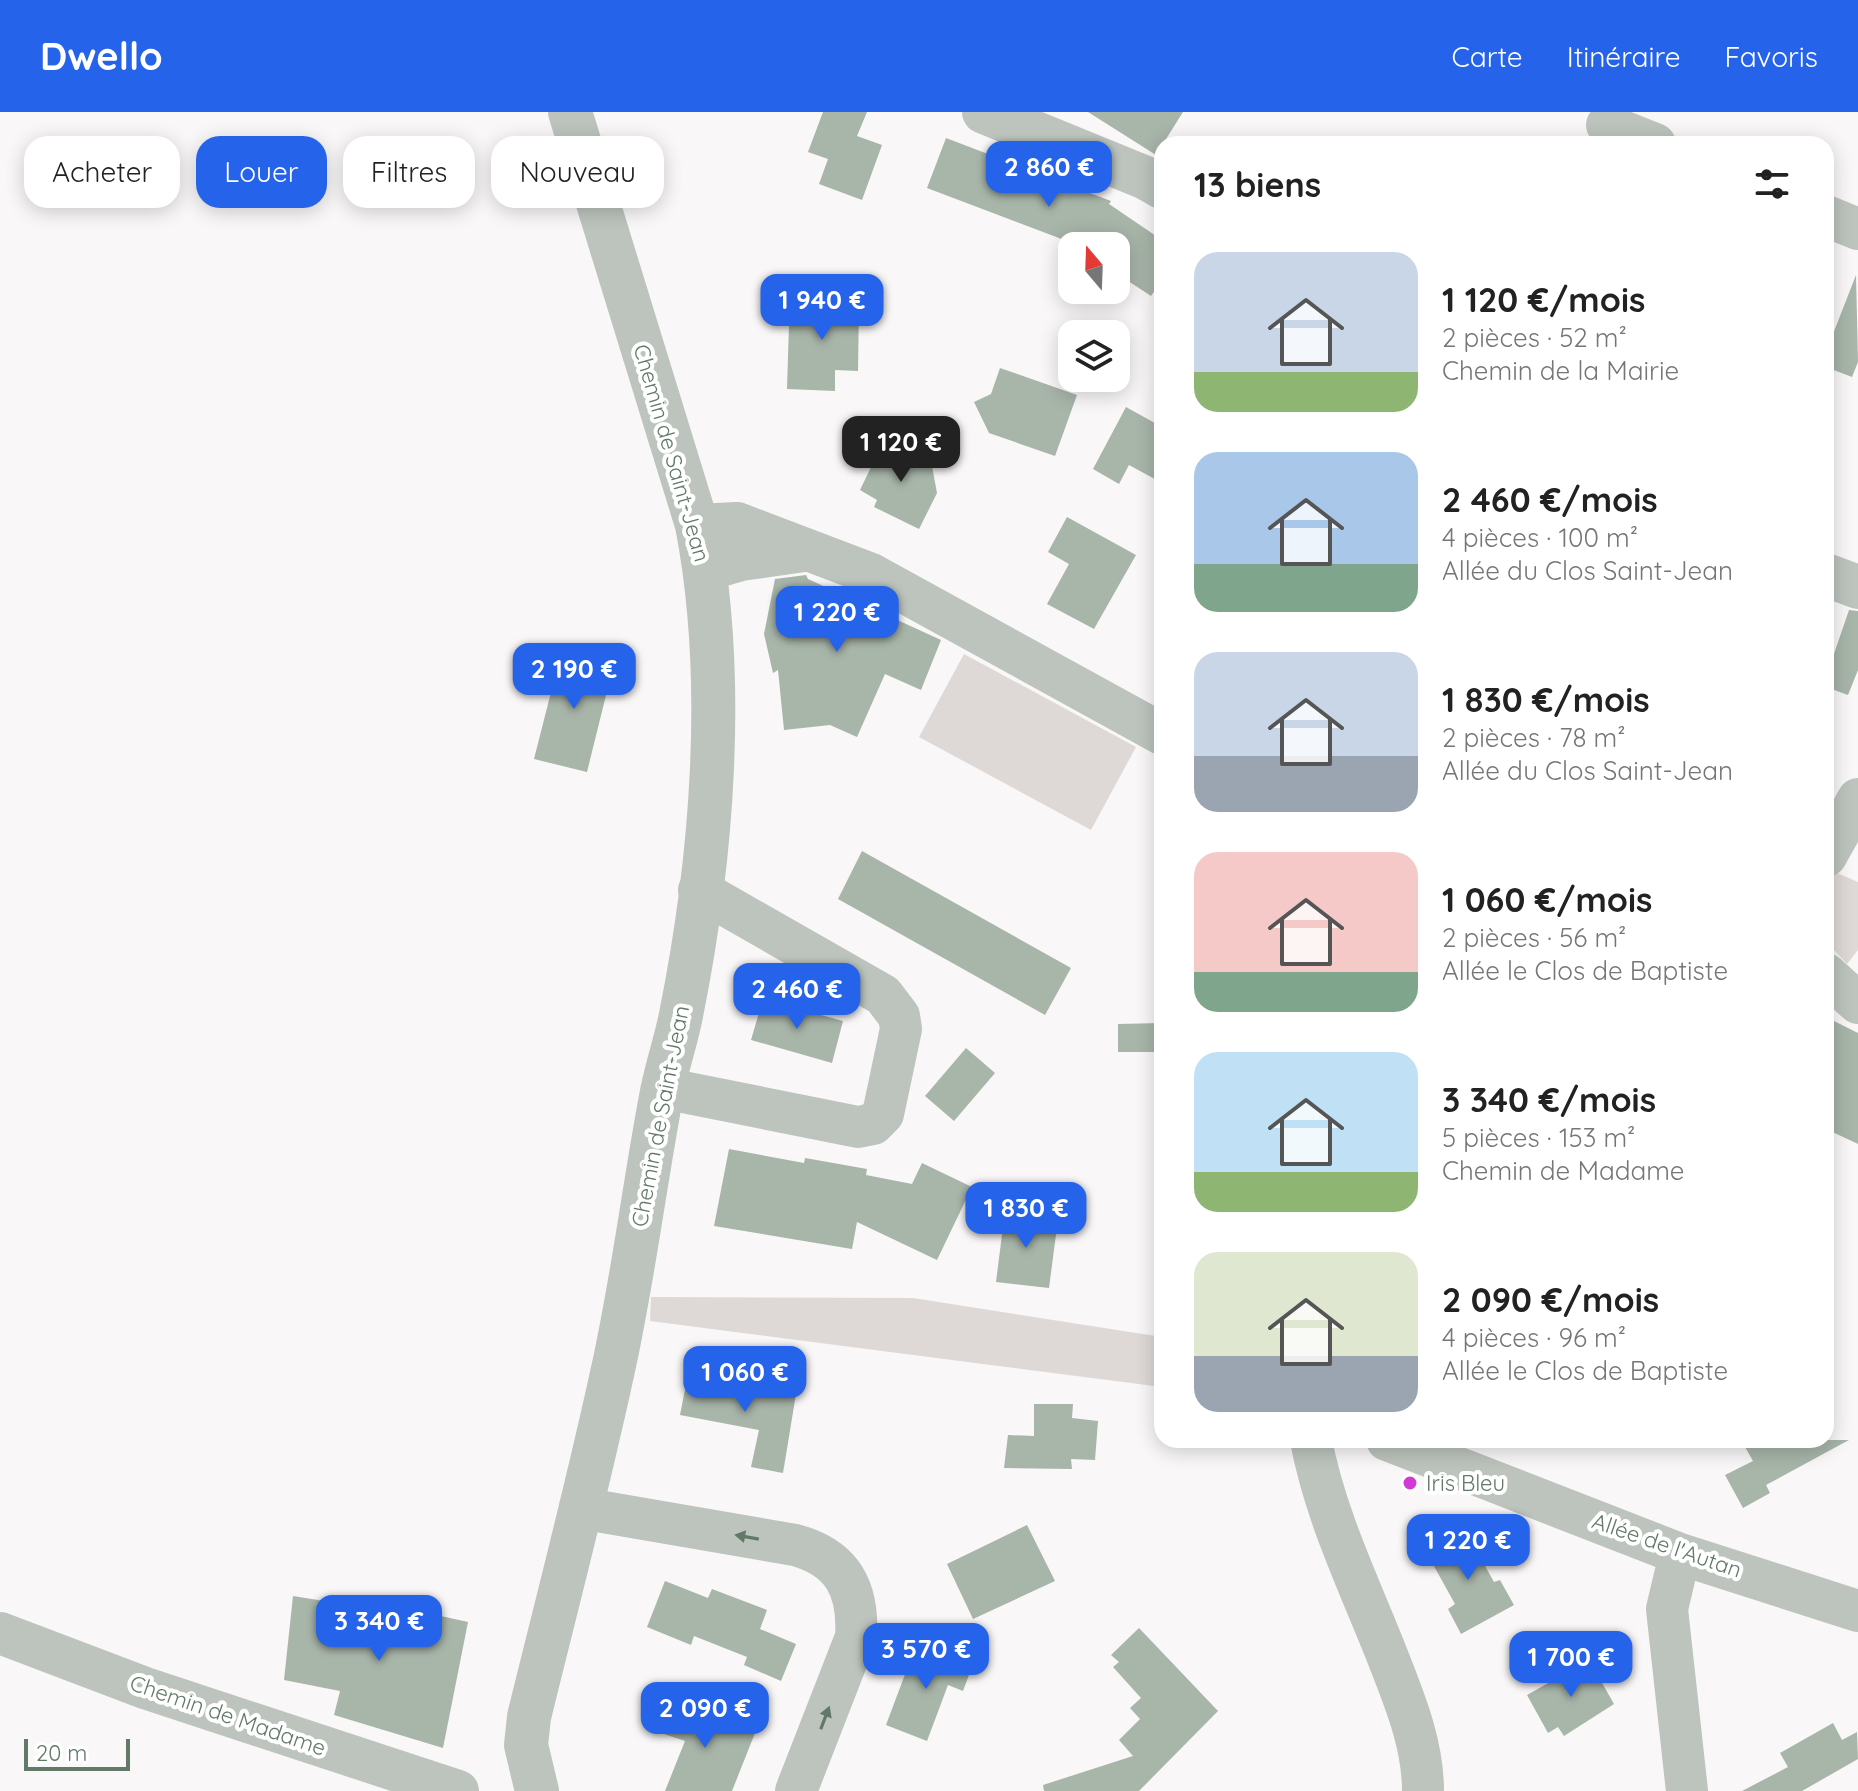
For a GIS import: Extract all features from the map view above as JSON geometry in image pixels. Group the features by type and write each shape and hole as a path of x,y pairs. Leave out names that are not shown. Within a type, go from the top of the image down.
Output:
{"street":[{"name":"Chemin de Saint-Jean","path":"535,1791 526,1745 529,1717 613,1372 663,1088 681,1016 710,785 712,713 706,570 697,525 570,112"},
{"path":"984,112 1154,182"},
{"path":"1607,125 1635,136"},
{"path":"1834,219 1858,229"},
{"path":"697,525 737,523 871,574 1154,730"},
{"path":"706,570 780,552 809,551"},
{"path":"1834,578 1858,587"},
{"path":"1834,842 1858,799"},
{"path":"663,1088 858,1127 873,1124 883,1114 901,1029 899,1016 883,995 699,890"},
{"path":"1834,981 1858,1003"},
{"path":"1312,1448 1319,1484 1409,1711 1423,1771 1423,1791"},
{"name":"Allée de l'Autan","path":"1408,1448 1680,1554 1858,1611"},
{"path":"580,1508 795,1545 814,1550 834,1562 846,1575 854,1594 856,1637 796,1791"},
{"path":"1680,1554 1667,1609 1687,1791"},
{"name":"Chemin de Madame","path":"0,1633 145,1688 458,1791"}],"shaded area":[{"path":"964,654 1136,747 1091,830 919,737"},
{"path":"1834,873 1858,882 1858,950 1847,964 1834,951"},
{"path":"651,1297 913,1298 1154,1336 1154,1386 650,1321"}],"building":[{"path":"823,112 867,112 857,136 882,145 862,200 819,184 828,159 808,152"},
{"path":"1088,112 1183,112 1168,136 1154,136 1154,154"},
{"path":"946,138 1111,201 1109,204 1154,235 1154,292 1151,296 1130,282 1130,232 1058,232 1058,238 927,188"},
{"path":"1856,275 1858,362 1852,377 1834,370 1834,331"},
{"path":"802,291 825,291 859,306 858,371 835,370 835,391 787,389 789,325 801,314"},
{"path":"1000,368 1058,388 1058,392 1077,395 1055,456 989,433 974,402 991,394"},
{"path":"1126,407 1154,423 1154,479 1129,465 1119,484 1093,469"},
{"path":"885,438 931,461 937,493 919,529 874,507 877,500 860,490"},
{"path":"1067,517 1136,555 1094,629 1047,604 1069,564 1048,552"},
{"path":"806,575 808,579 941,640 921,690 885,674 857,737 830,725 784,730 778,670 773,673 764,634 775,579"},
{"path":"1849,610 1858,611 1858,670 1848,695 1834,690 1834,654"},
{"path":"562,649 614,663 587,772 534,759"},
{"path":"862,851 1071,968 1045,1015 838,899"},
{"path":"763,999 843,1021 832,1063 751,1040"},
{"path":"1834,1021 1858,1033 1858,1144 1834,1133"},
{"path":"1154,1023 1154,1052 1118,1052 1118,1024"},
{"path":"966,1048 995,1073 954,1121 925,1096"},
{"path":"729,1149 804,1163 805,1158 867,1169 866,1175 912,1184 922,1163 972,1187 937,1260 857,1222 852,1249 714,1226"},
{"path":"1006,1203 1057,1227 1049,1288 996,1282"},
{"path":"688,1374 796,1394 783,1473 751,1467 759,1430 680,1415"},
{"path":"1034,1404 1073,1404 1072,1418 1098,1421 1095,1460 1071,1459 1072,1469 1004,1468 1008,1435 1034,1436"},
{"path":"1834,1440 1849,1440 1766,1485 1770,1493 1743,1508 1725,1475 1753,1461 1746,1448 1834,1448"},
{"path":"1027,1525 1055,1581 973,1619 947,1564"},
{"path":"1464,1528 1494,1582 1500,1580 1514,1605 1461,1634 1448,1609 1455,1604 1425,1550"},
{"path":"665,1581 708,1598 712,1589 767,1610 760,1629 796,1644 781,1681 744,1665 747,1657 694,1636 691,1645 647,1627"},
{"path":"293,1596 349,1605 350,1596 468,1622 443,1748 334,1715 340,1691 284,1680"},
{"path":"1139,1628 1218,1711 1139,1791 1044,1791 1043,1785 1133,1756 1119,1740 1140,1719 1130,1708 1141,1698 1113,1667 1119,1662 1111,1655"},
{"path":"921,1645 973,1664 963,1691 948,1685 927,1741 886,1725 907,1669 912,1671"},
{"path":"1589,1660 1614,1704 1564,1736 1558,1727 1548,1733 1527,1695"},
{"path":"671,1700 755,1733 732,1791 665,1791 685,1741 658,1732"},
{"path":"1833,1723 1842,1740 1857,1732 1858,1759 1802,1791 1742,1791 1788,1767 1780,1753"}],"place":[{"name":"Iris Bleu","path":"1410,1483"}]}
